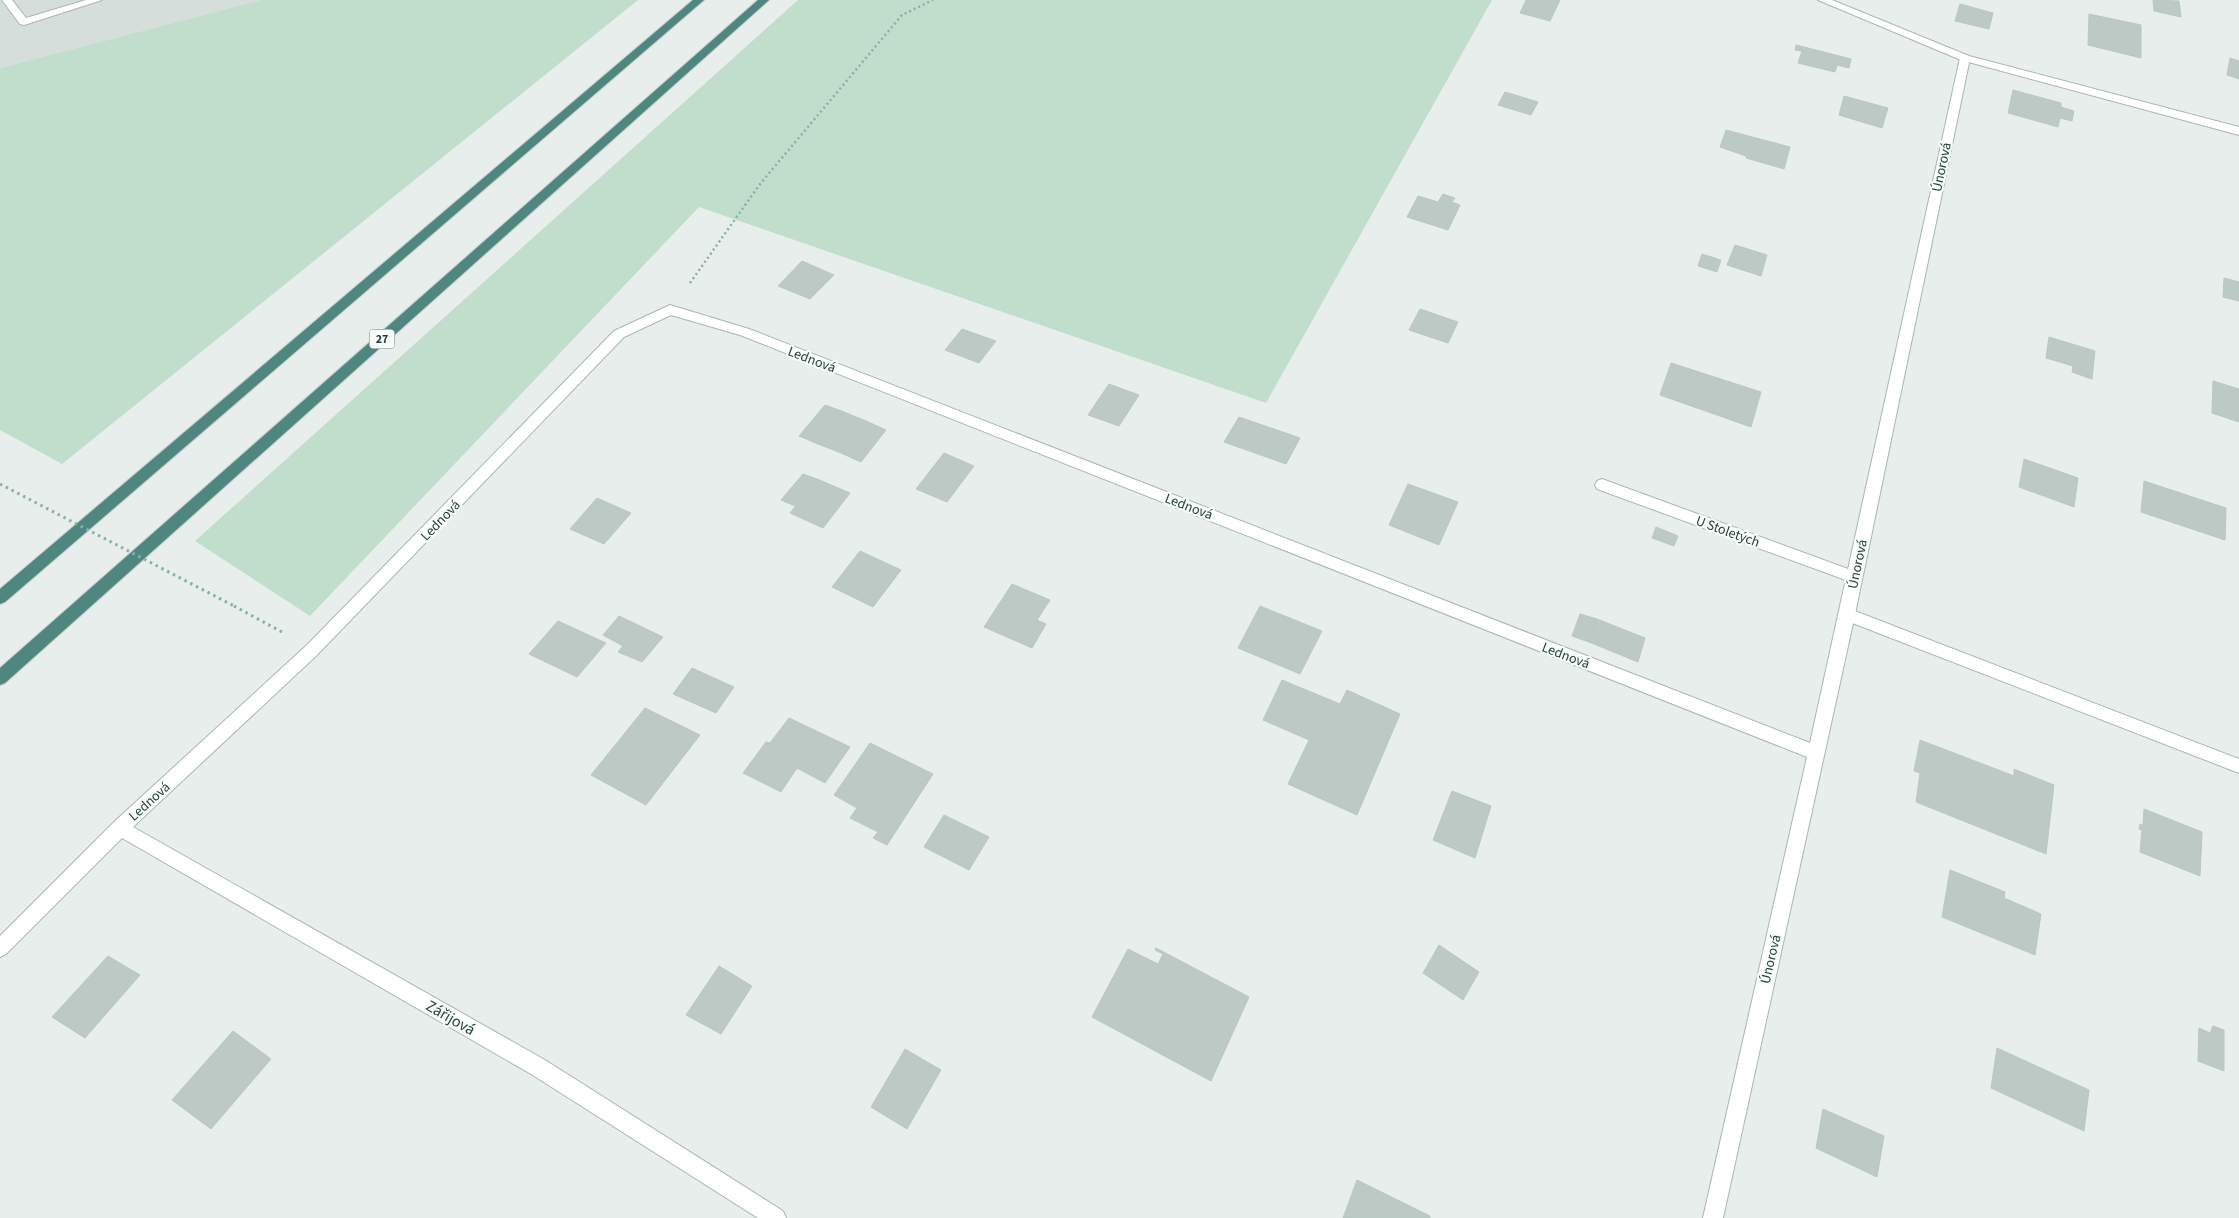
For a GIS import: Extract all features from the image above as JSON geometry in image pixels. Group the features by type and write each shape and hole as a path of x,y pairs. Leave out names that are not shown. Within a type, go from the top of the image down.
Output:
{"highway":[{"path":"0,598 699,0"},
{"name":"27","path":"0,678 764,0"}],"street":[{"path":"7,0 24,22 97,0"},
{"path":"1823,0 1965,58 2239,131"},
{"name":"Únorová","path":"1712,1218 1847,614 1965,58"},
{"name":"Lednová","path":"0,948 120,828 312,650 619,334 670,310 753,336 1816,753"},
{"name":"U Stoletých","path":"1602,485 1854,577"},
{"path":"1847,614 2239,766"},
{"name":"Zářijová","path":"120,828 538,1067 776,1218"}],"path":[{"path":"670,310 760,184 902,14 933,0"},
{"path":"0,484 234,606 312,650"}],"shaded area":[{"path":"0,0 261,0 0,68"}],"green space":[{"path":"261,0 638,0 62,464 0,430 0,68"},
{"path":"798,0 1492,0 1266,403 699,207 310,616 195,541"}],"building":[{"path":"1526,0 1560,0 1550,21 1520,13"},
{"path":"2153,0 2179,1 2181,17 2154,11"},
{"path":"1960,4 1993,13 1989,29 1955,21"},
{"path":"2089,14 2141,25 2141,58 2088,45"},
{"path":"1796,45 1851,59 1849,68 1837,65 1835,72 1798,63 1802,51 1795,50"},
{"path":"2230,58 2239,61 2239,79 2227,75"},
{"path":"2013,90 2061,103 2061,107 2074,111 2072,121 2060,118 2058,127 2008,113"},
{"path":"1505,92 1538,102 1531,115 1498,105"},
{"path":"1844,96 1888,108 1882,128 1839,115"},
{"path":"1726,130 1790,147 1784,169 1746,158 1746,156 1720,147"},
{"path":"1443,194 1455,198 1452,202 1460,205 1448,230 1407,217 1418,196 1438,202"},
{"path":"1735,245 1767,255 1761,276 1727,265"},
{"path":"1702,254 1721,260 1717,272 1698,266"},
{"path":"802,261 834,275 810,299 778,286"},
{"path":"2224,278 2239,282 2239,301 2223,297"},
{"path":"1420,309 1458,322 1448,343 1409,330"},
{"path":"962,329 996,341 979,363 945,350"},
{"path":"2049,337 2095,351 2092,379 2072,372 2073,366 2046,358"},
{"path":"1671,363 1761,392 1751,427 1660,395"},
{"path":"2213,381 2239,389 2239,422 2212,413"},
{"path":"1109,384 1139,395 1119,426 1088,415"},
{"path":"825,405 844,412 818,444 799,436"},
{"path":"844,412 866,421 841,453 818,444"},
{"path":"1239,417 1300,438 1286,464 1224,442"},
{"path":"866,421 886,430 861,462 841,453"},
{"path":"944,453 974,466 947,502 916,489"},
{"path":"2024,459 2078,478 2074,507 2019,487"},
{"path":"803,474 817,479 795,506 781,500"},
{"path":"817,479 850,493 823,528 790,513"},
{"path":"2144,481 2226,508 2225,540 2141,512"},
{"path":"1408,484 1458,502 1439,545 1389,525"},
{"path":"597,498 631,513 604,544 570,529"},
{"path":"1656,527 1678,536 1674,546 1652,538"},
{"path":"860,551 901,570 873,607 832,587"},
{"path":"1012,584 1050,600 1037,620 1046,624 1032,648 984,627"},
{"path":"1260,606 1322,631 1300,674 1238,648"},
{"path":"1580,614 1597,619 1589,642 1572,636"},
{"path":"619,616 663,637 642,662 618,652 623,646 603,635"},
{"path":"1597,619 1645,638 1638,662 1589,642"},
{"path":"558,621 606,643 577,677 529,654"},
{"path":"692,668 734,687 716,713 673,694"},
{"path":"1282,680 1340,704 1347,690 1400,714 1357,815 1288,784 1309,740 1263,720"},
{"path":"645,708 700,735 646,805 591,775"},
{"path":"789,718 850,747 825,783 797,768 781,792 743,773 766,742 770,743"},
{"path":"1920,740 2014,776 2014,769 2054,785 2046,854 1916,802 1920,773 1914,771"},
{"path":"870,743 933,774 887,845 873,838 878,832 850,818 857,808 834,795"},
{"path":"1452,791 1491,806 1475,858 1433,840"},
{"path":"2144,809 2202,832 2200,876 2140,852 2142,830 2139,829 2140,824 2143,825"},
{"path":"944,815 989,837 969,870 924,847"},
{"path":"1950,870 2005,892 2004,898 2041,914 2035,955 1942,917"},
{"path":"1439,945 1479,972 1463,1000 1423,973"},
{"path":"1156,948 1249,997 1211,1081 1092,1017 1128,949 1158,964 1163,954 1155,950"},
{"path":"108,956 140,975 85,1038 52,1017"},
{"path":"719,966 752,986 721,1034 686,1015"},
{"path":"2213,1026 2224,1030 2224,1071 2198,1061 2199,1028 2210,1033"},
{"path":"233,1031 271,1059 211,1129 172,1100"},
{"path":"1997,1048 2089,1090 2084,1131 1991,1088"},
{"path":"905,1049 941,1070 907,1129 871,1107"},
{"path":"1823,1109 1884,1136 1877,1177 1816,1148"},
{"path":"1357,1180 1430,1216 1430,1218 1343,1218"}]}
